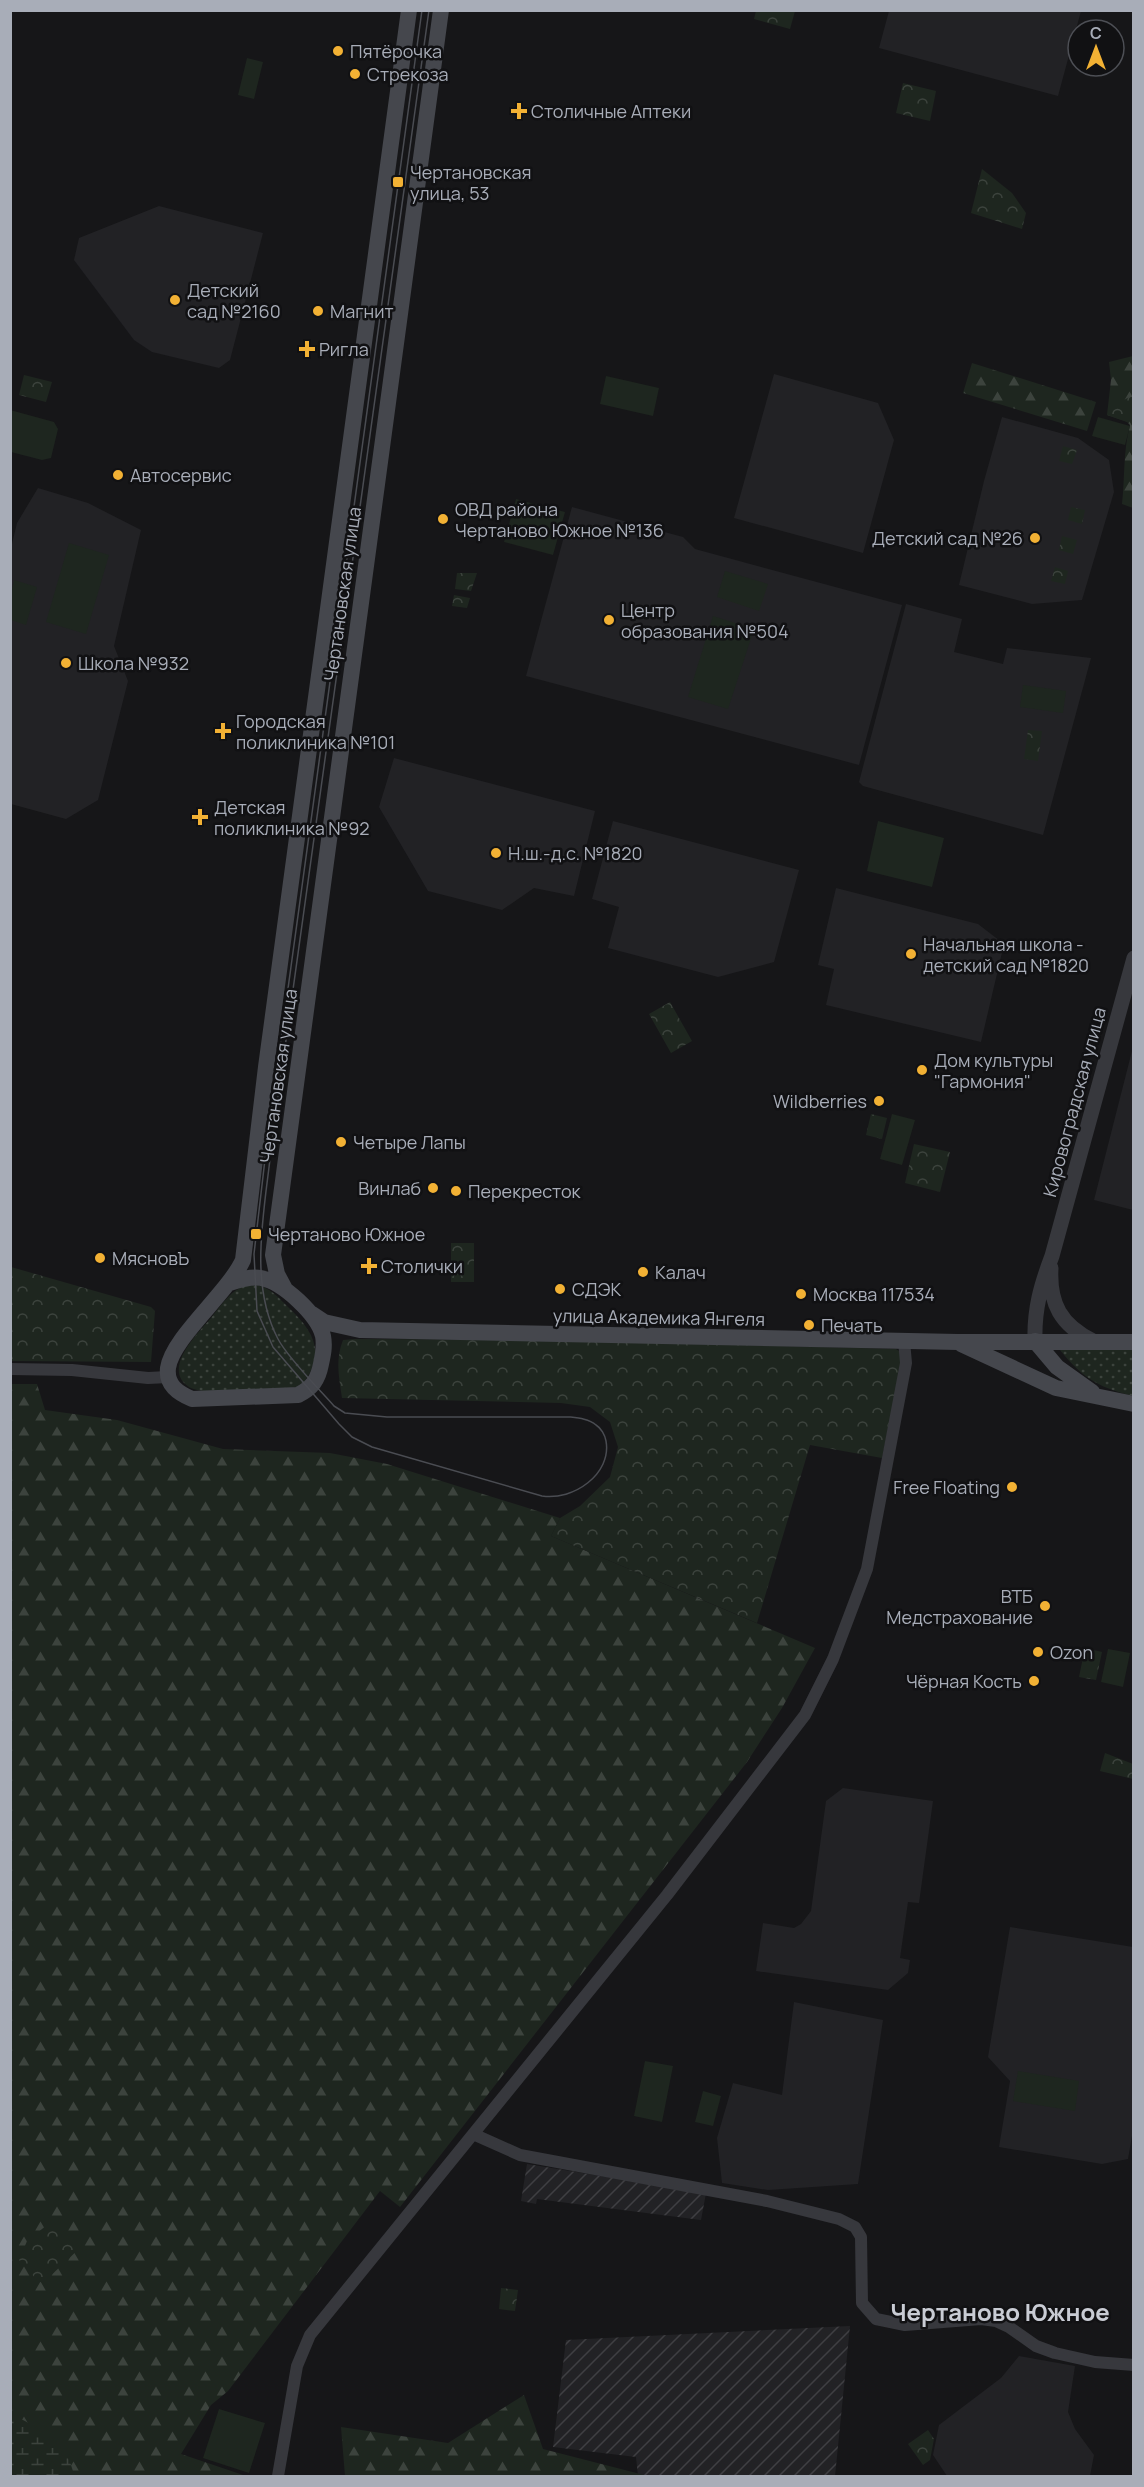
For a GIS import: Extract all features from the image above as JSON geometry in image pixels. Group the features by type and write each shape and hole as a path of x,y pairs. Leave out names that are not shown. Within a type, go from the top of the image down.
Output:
{"main road":[{"name":"Чертановская улица","path":"168,1377 168,1367 176,1349 230,1283 243,1260 266,1067 409,10"},
{"name":"Чертановская улица","path":"285,1289 273,1255 441,10"},
{"path":"318,695 320,703 327,708 340,709 346,704"},
{"name":"Чертановская улица","path":"230,1283 242,1279 262,1278 285,1289 311,1314 323,1336 324,1349 320,1372"},
{"path":"311,1314 324,1322 360,1330"},
{"path":"168,1377 179,1394 192,1399 298,1395 309,1390 320,1372 333,1340 340,1334 360,1330"},
{"name":"улица Академика Янгеля","path":"360,1330 957,1342 1134,1342"},
{"path":"1035,1341 1057,1367 1102,1399"},
{"name":"улица Академика Янгеля","path":"957,1342 1056,1388 1134,1404"}],"street":[{"name":"Кировоградская улица","path":"1035,1341 1036,1305 1052,1256 1134,958"},
{"name":"Кировоградская улица","path":"1052,1256 1052,1289 1060,1314 1076,1332 1093,1341"},
{"path":"278,2476 297,2366 310,2335 667,1895 805,1714 816,1695 846,1627 871,1553 906,1363 904,1341"},
{"path":"10,1369 72,1370 148,1378 168,1377"},
{"path":"473,2134 520,2155 767,2201 839,2218 855,2227 861,2237 862,2303 876,2319 905,2325 981,2319 996,2321 1009,2327 1036,2346 1055,2353 1095,2362 1134,2365"}],"shaded area":[{"path":"889,10 1081,11 1079,18 1066,18 1066,66 1058,96 879,48"},
{"name":"Детский сад №2160","path":"159,206 263,233 230,360 219,368 152,352 134,340 74,260 79,238"},
{"path":"774,374 878,403 894,440 863,553 734,518"},
{"name":"Детский сад №26","path":"1002,417 1078,438 1109,460 1114,492 1082,600 1032,604 959,585"},
{"name":"Школа №932","path":"38,488 88,503 141,530 114,646 128,681 98,800 66,819 11,804 11,548 17,523"},
{"path":"572,507 683,537 695,549 902,605 859,765 526,676"},
{"path":"906,604 962,619 954,652 1003,664 1007,648 1091,658 1043,835 863,786 859,782"},
{"name":"Н.ш.-д.с. №1820","path":"394,758 595,811 574,896 534,888 502,910 428,891 379,807"},
{"path":"613,821 799,870 774,962 718,977 608,948 619,907 592,899"},
{"name":"Начальная школа - детский сад №1820","path":"836,888 978,924 1004,944 981,1042 826,1005 834,969 818,965"},
{"path":"1133,1047 1134,1210 1094,1200"},
{"path":"843,1788 933,1801 919,1903 908,1902 900,1958 910,1960 908,1973 888,1990 756,1971 763,1923 794,1928 801,1924 811,1911 826,1801"},
{"path":"1010,1927 1133,1947 1134,2124 1128,2159 1102,2164 999,2147 1010,2081 988,2057"},
{"path":"794,2002 883,2020 858,2184 768,2190 722,2183 717,2138 733,2083 782,2095"},
{"path":"527,2164 706,2193 701,2220 537,2199 536,2204 521,2201"},
{"path":"850,2326 835,2476 638,2476 636,2457 553,2447 566,2340"},
{"path":"1019,2356 1075,2366 1068,2412 1075,2429 1094,2455 1090,2476 947,2476 933,2455 939,2425 1001,2378"}],"green space":[{"path":"756,11 795,11 790,29 754,19"},
{"path":"247,58 263,62 254,99 238,95"},
{"path":"903,83 936,91 930,121 896,113"},
{"path":"982,169 1012,193 1026,213 1022,229 971,213"},
{"path":"1133,356 1133,508 1122,504 1125,455 1130,425 1107,415 1111,380 1109,362"},
{"path":"972,363 1096,402 1087,431 963,393"},
{"path":"24,375 52,382 46,402 19,395"},
{"path":"606,376 659,388 653,416 600,404"},
{"path":"1133,395 1133,418 1128,422 1107,415 1112,401 1122,401"},
{"path":"10,410 54,422 58,429 51,458 42,460 11,452"},
{"path":"1098,417 1130,426 1125,445 1092,436"},
{"path":"1063,446 1077,450 1072,464 1059,461"},
{"path":"516,499 565,512 553,555 504,542"},
{"path":"1071,507 1085,510 1082,524 1068,520"},
{"path":"1062,536 1077,540 1073,554 1059,550"},
{"path":"69,543 109,555 86,634 46,622"},
{"path":"1055,567 1068,571 1065,584 1051,581"},
{"path":"725,571 768,584 759,611 717,597"},
{"path":"457,573 477,573 471,591 455,589"},
{"path":"14,580 37,587 26,625 11,620 11,594"},
{"path":"454,595 470,598 467,608 452,606"},
{"path":"713,616 754,629 728,709 688,697"},
{"path":"1023,685 1066,691 1063,713 1020,707"},
{"path":"1028,730 1042,731 1038,761 1024,759"},
{"path":"878,821 944,838 932,887 867,871"},
{"path":"670,1002 692,1041 671,1053 649,1014"},
{"path":"871,1114 887,1118 882,1139 866,1135"},
{"path":"892,1114 915,1120 902,1165 880,1159"},
{"path":"914,1144 950,1152 940,1192 905,1183"},
{"path":"451,1243 474,1243 474,1282 451,1282"},
{"path":"11,1267 151,1307 155,1311 151,1362 11,1361"},
{"path":"253,1284 269,1290 276,1296 298,1317 311,1336 315,1355 308,1376 299,1388 209,1392 189,1387 181,1379 179,1371 180,1361 185,1351 228,1297 240,1288"},
{"path":"343,1340 553,1340 896,1349 903,1354 882,1458 810,1445 757,1623 551,1536 560,1518 580,1506 610,1477 618,1447 610,1422 590,1407 561,1403 342,1398 338,1369 339,1355"},
{"path":"1056,1345 1133,1349 1133,1396 1109,1389 1090,1379 1073,1365"},
{"path":"11,1384 37,1384 45,1410 117,1420 223,1449 330,1453 387,1464 560,1518 551,1536 815,1648 782,1708 747,1762 400,2207 380,2191 228,2391 211,2405 181,2454 246,2476 11,2476"},
{"path":"1085,1648 1102,1652 1096,1680 1079,1677"},
{"path":"1108,1649 1130,1653 1123,1687 1101,1682"},
{"path":"1105,1753 1133,1764 1133,1779 1100,1771"},
{"path":"645,2061 673,2066 662,2122 634,2116"},
{"path":"1018,2071 1079,2081 1075,2111 1013,2101"},
{"path":"703,2091 721,2096 713,2126 695,2122"},
{"path":"47,2225 73,2236 82,2246 43,2283 38,2281 19,2260 27,2241"},
{"path":"501,2288 518,2290 515,2311 499,2309"},
{"path":"524,2395 543,2449 648,2476 345,2476 341,2427 448,2443"},
{"path":"219,2409 265,2423 249,2473 203,2458"},
{"path":"10,2413 51,2438 66,2454 74,2476 11,2476"},
{"path":"928,2430 934,2439 930,2460 923,2465 908,2444"}],"tram line":[{"path":"422,10 267,1142 254,1254 257,1311 273,1347 352,1437 372,1447 542,1496 554,1496 577,1489 597,1474 606,1453 605,1436 598,1426 587,1420 570,1417 387,1417 345,1413 334,1406 312,1382 278,1339 263,1292 261,1242 272,1141 429,10"}],"place":[{"name":"Пятёрочка","path":"338,51"},
{"name":"Стрекоза","path":"355,74"},
{"name":"Столичные Аптеки","path":"519,111"},
{"name":"Чертановская улица, 53","path":"398,182"},
{"name":"Детский сад №2160","path":"175,300"},
{"name":"Магнит","path":"318,311"},
{"name":"Ригла","path":"307,349"},
{"name":"Автосервис","path":"118,475"},
{"name":"ОВД района Чертаново Южное №136","path":"443,519"},
{"name":"Детский сад №26","path":"1035,538"},
{"name":"Центр образования №504","path":"609,620"},
{"name":"Школа №932","path":"66,663"},
{"name":"Городская поликлиника №101","path":"223,731"},
{"name":"Детская поликлиника №92","path":"200,817"},
{"name":"Н.ш.-д.с. №1820","path":"496,853"},
{"name":"Начальная школа - детский сад №1820","path":"911,954"},
{"name":"Дом культуры \"Гармония\"","path":"922,1070"},
{"name":"Wildberries","path":"879,1101"},
{"name":"Четыре Лапы","path":"341,1142"},
{"name":"Винлаб","path":"433,1188"},
{"name":"Перекресток","path":"456,1191"},
{"name":"Чертаново Южное","path":"256,1234"},
{"name":"МясновЪ","path":"100,1258"},
{"name":"Столички","path":"369,1266"},
{"name":"Калач","path":"643,1272"},
{"name":"СДЭК","path":"560,1289"},
{"name":"Москва 117534","path":"801,1294"},
{"name":"Печать","path":"809,1325"},
{"name":"Free Floating","path":"1012,1487"},
{"name":"ВТБ Медстрахование","path":"1045,1606"},
{"name":"Ozon","path":"1038,1652"},
{"name":"Чёрная Кость","path":"1034,1681"}],"district":[{"name":"Чертаново Южное","path":"1000,2311"}]}
